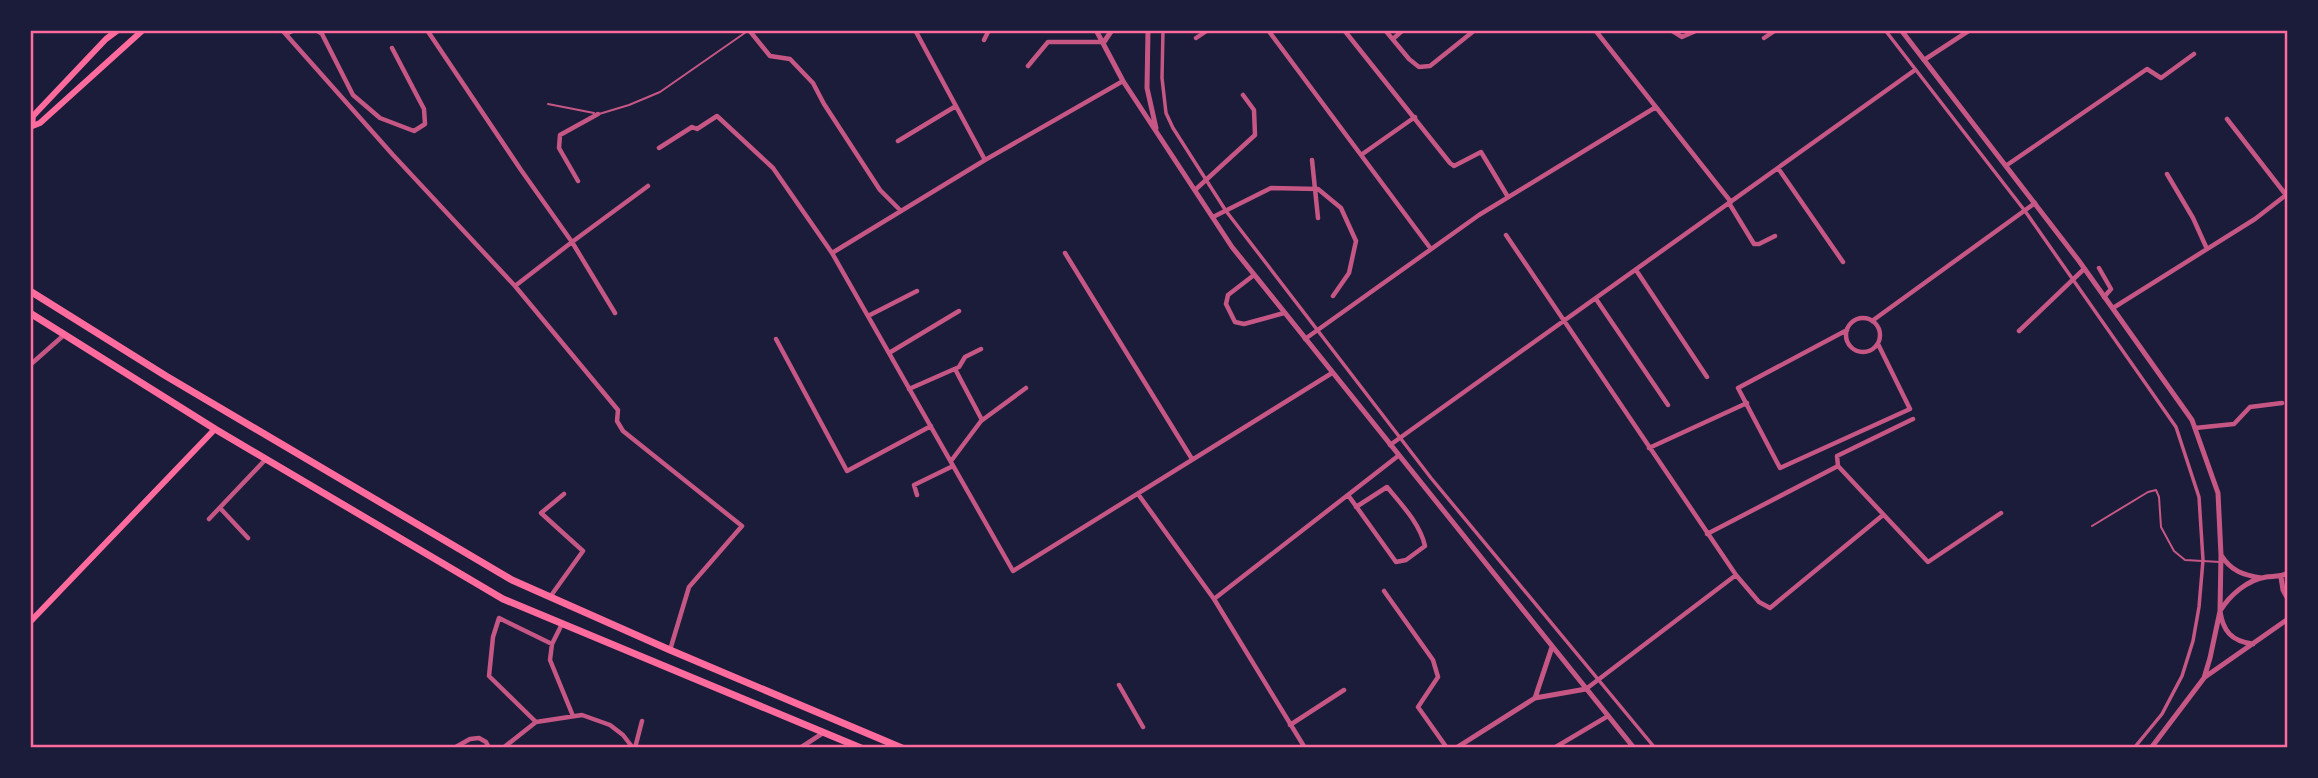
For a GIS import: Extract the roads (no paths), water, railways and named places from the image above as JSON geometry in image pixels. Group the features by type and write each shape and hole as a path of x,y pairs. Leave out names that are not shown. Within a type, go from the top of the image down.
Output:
{"main road":[{"path":"31,126 33,116 106,39 118,30"},
{"path":"31,126 40,122 143,30"},
{"path":"30,291 166,376 512,580 902,748"},
{"path":"30,313 215,429 503,598 861,748"},
{"path":"30,622 215,429"}],"street":[{"path":"284,32 294,30"},
{"path":"316,30 322,34 354,95 380,118 414,131 425,124 424,109 392,48"},
{"path":"427,30 572,242 615,313"},
{"path":"750,30 770,57 790,59 813,83 880,190 901,211"},
{"path":"915,30 985,160"},
{"path":"984,40 989,30"},
{"path":"1096,30 1123,80 1232,247 1634,748"},
{"path":"1104,42 1112,30"},
{"path":"1148,30 1147,88 1157,131"},
{"path":"1163,30 1162,78 1166,113 1226,211 1401,438 1656,748"},
{"path":"1196,38 1208,30"},
{"path":"1268,30 1431,249"},
{"path":"1344,30 1454,166 1481,152 1508,197"},
{"path":"1385,30 1419,67 1430,66 1475,30"},
{"path":"1393,39 1403,30"},
{"path":"1595,30 1730,202 1755,244 1774,236"},
{"path":"1671,30 1682,37 1698,30"},
{"path":"1764,38 1776,30"},
{"path":"1885,30 2025,211 2176,428 2199,497 2203,560 2193,641 2182,676 2162,714 2134,748"},
{"path":"1901,30 2007,165 2192,420 2220,498 2220,611 2204,678"},
{"path":"1924,60 1970,30"},
{"path":"284,32 393,155 516,286 618,410 617,421 623,431 742,526 689,587 670,650"},
{"path":"1028,66 1048,42 1104,42"},
{"path":"2007,165 2147,69 2161,78 2193,54"},
{"path":"1390,445 1915,70"},
{"path":"832,253 1123,80"},
{"path":"1195,190 1255,135 1254,110 1243,95"},
{"path":"898,141 956,106"},
{"path":"1305,339 1508,197 1656,107"},
{"path":"578,181 559,148 560,135 598,114"},
{"path":"659,148 692,127 696,129 708,124 717,116 773,168 832,253 1013,571 1332,373"},
{"path":"1361,155 1415,117"},
{"path":"2112,309 2255,219 2286,195 2227,119"},
{"path":"1312,160 1318,218"},
{"path":"1778,168 1843,262"},
{"path":"2167,174 2193,218 2207,249"},
{"path":"516,286 648,186"},
{"path":"1213,217 1271,188 1318,189 1341,208 1356,242 1349,273 1334,296"},
{"path":"1872,321 2035,203"},
{"path":"1506,235 1735,575 1759,601 1770,608 1882,514"},
{"path":"1065,253 1192,459"},
{"path":"2099,268 2111,289 2104,297"},
{"path":"2019,331 2084,269"},
{"path":"1636,270 1707,377"},
{"path":"1254,275 1228,295 1226,304 1236,323 1244,324 1284,313"},
{"path":"868,316 917,291"},
{"path":"1596,299 1668,405"},
{"path":"889,354 959,311"},
{"path":"1858,319 1872,321 1880,331 1878,344 1910,409 1780,468 1738,388 1847,330 1858,319"},
{"path":"1847,330 1847,341 1854,350 1865,352 1878,344"},
{"path":"30,365 64,335"},
{"path":"776,339 847,471 931,426"},
{"path":"909,389 959,367 965,357 981,349"},
{"path":"955,369 982,420"},
{"path":"917,495 914,485 952,463 982,420 1026,388"},
{"path":"1649,448 1746,403"},
{"path":"2195,428 2234,424 2250,407 2282,403"},
{"path":"1913,419 1837,456 1838,466 1928,562 2001,513"},
{"path":"1214,600 1398,456"},
{"path":"209,519 266,459"},
{"path":"1707,534 1838,466"},
{"path":"1348,495 1356,507 1396,562 1406,560 1426,546 1404,507 1387,487 1356,507"},
{"path":"550,597 583,551 541,513 564,494"},
{"path":"1138,494 1214,600 1305,748"},
{"path":"220,508 248,538"},
{"path":"2221,555 2232,570 2247,576 2281,577 2288,573"},
{"path":"1456,748 1535,698 1586,689 1735,575"},
{"path":"2281,577 2288,599"},
{"path":"2220,611 2235,593 2262,578"},
{"path":"1384,591 1433,660 1438,677 1418,707 1447,748"},
{"path":"2220,611 2230,636 2252,645"},
{"path":"536,722 489,676 493,637 499,618 552,644"},
{"path":"2151,748 2204,678 2288,619"},
{"path":"562,624 552,644 550,660 573,716"},
{"path":"1535,698 1552,647"},
{"path":"1119,684 1143,727"},
{"path":"1290,725 1344,690"},
{"path":"503,748 536,722 573,716 591,717 610,724 623,734 634,748"},
{"path":"1554,748 1608,716"},
{"path":"634,748 642,721"},
{"path":"800,748 823,732"},
{"path":"454,748 470,739 479,738 489,748"}],"lane":[{"path":"548,104 598,114 629,105 660,92 750,30"},
{"path":"2092,526 2155,490 2161,527 2168,541 2185,560 2221,562"}]}
